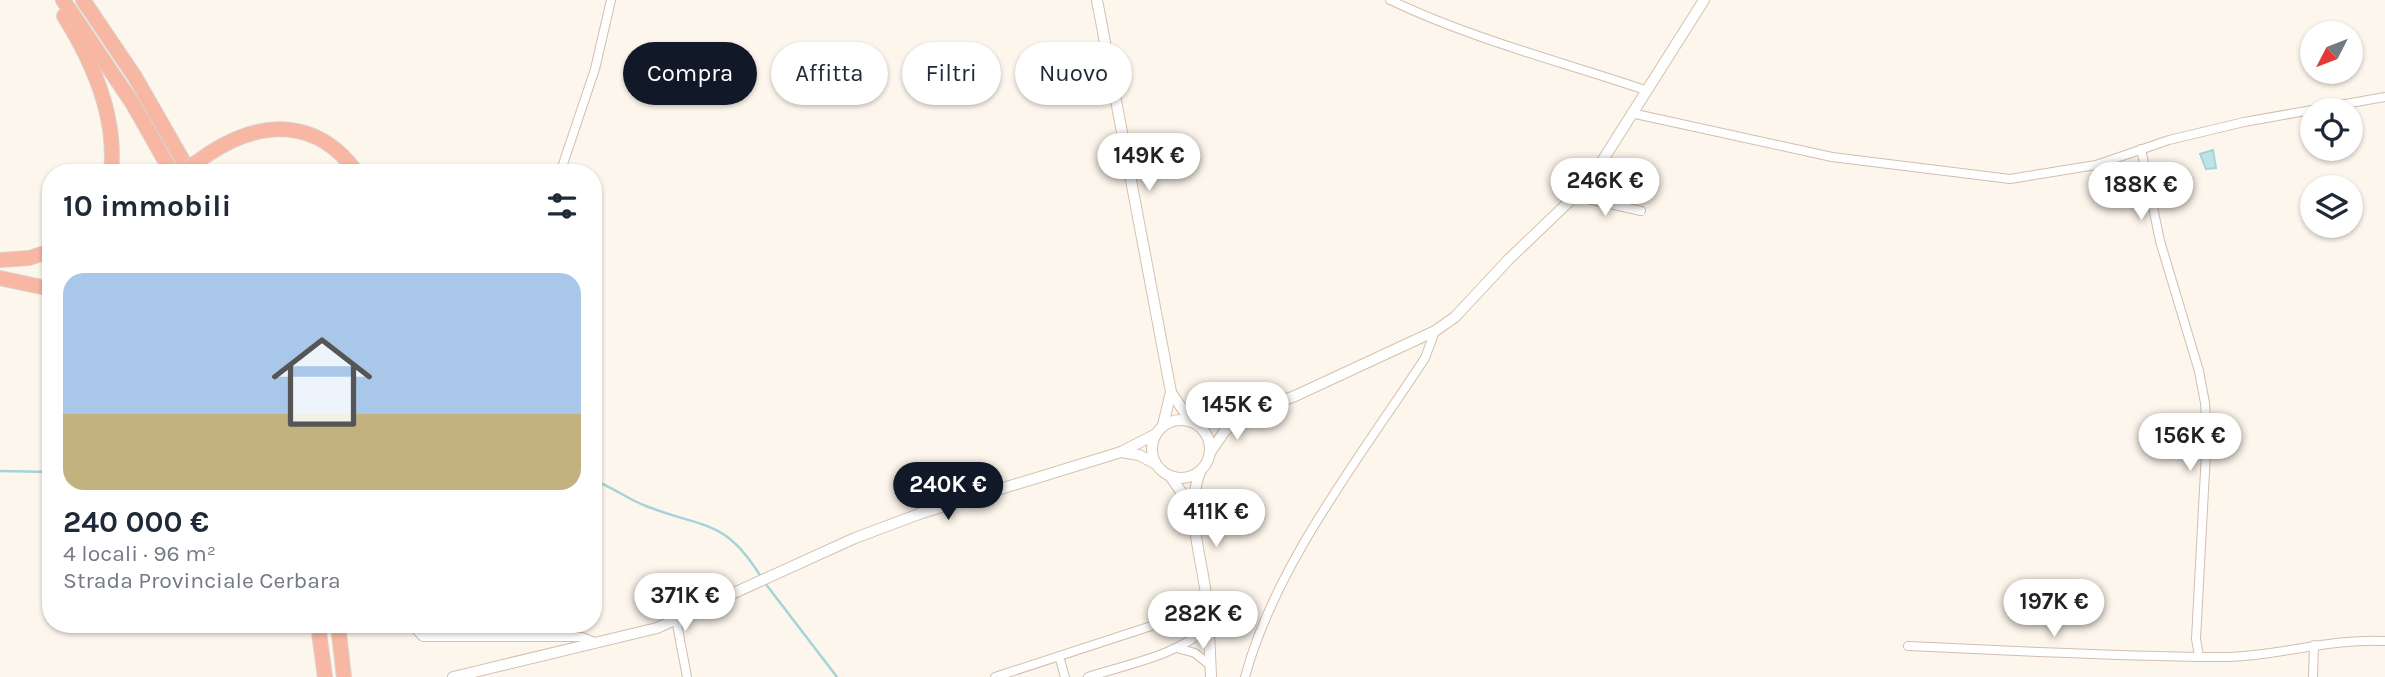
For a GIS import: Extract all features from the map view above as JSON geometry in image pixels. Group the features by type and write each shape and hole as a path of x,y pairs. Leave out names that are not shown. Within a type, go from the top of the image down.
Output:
{"highway":[{"path":"54,0 84,49 96,79 110,138 111,164"},
{"path":"63,0 133,104 167,164"},
{"path":"83,0 141,87 185,164"},
{"path":"194,164 249,132 287,129 323,142 347,164"},
{"path":"0,263 42,254"},
{"path":"0,263 42,261"},
{"path":"0,278 42,287"},
{"path":"319,633 325,677"},
{"path":"339,633 344,677"}],"main road":[{"path":"1097,0 1171,392 1194,423 1208,436 1211,451"},
{"path":"453,677 600,644 676,620 769,576 889,525 1121,452 1176,420 1194,423 1243,415 1295,396 1435,331 1455,317 1509,259 1575,197 1704,0"},
{"path":"1156,464 1152,444 1171,392"},
{"path":"1211,671 1206,595 1193,508 1194,489 1211,451 1224,432 1243,415"},
{"path":"1121,452 1139,455 1156,464 1170,476 1193,508"},
{"path":"1170,476 1187,478 1200,472"}],"street":[{"path":"563,164 595,69 611,0"},
{"path":"1390,0 1434,21 1531,56 1645,90"},
{"path":"1632,113 1832,157 2010,179 2096,164 2140,149 2292,112 2385,97"},
{"path":"2140,149 2173,288 2205,402 2207,434 2196,639 2199,656"},
{"path":"1575,197 1641,211"},
{"path":"1245,677 1256,635 1280,583 1425,358 1435,331"},
{"path":"995,677 1185,615 1206,595"},
{"path":"1088,677 1177,648 1195,639 1209,626 1198,618 1185,615"},
{"path":"676,620 687,677"},
{"path":"421,633 423,637 582,637 600,644"},
{"path":"1908,646 2080,655 2218,657 2344,641 2385,641"},
{"path":"2313,677 2314,645"},
{"path":"1177,648 1195,653 1211,671"},
{"path":"1059,656 1065,677"}],"water":[{"path":"2213,150 2216,168 2206,169 2200,154"}],"waterway":[{"path":"0,471 42,472"},
{"path":"602,484 639,503 712,528 724,535 736,544 761,577"},
{"path":"765,583 837,677"}]}
